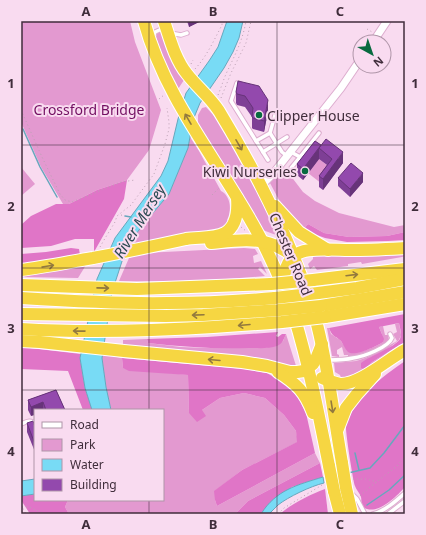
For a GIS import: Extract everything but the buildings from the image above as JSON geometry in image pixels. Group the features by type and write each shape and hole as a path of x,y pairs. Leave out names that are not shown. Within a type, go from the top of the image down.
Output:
{"highway":[{"name":"Chester Road","path":"147,23 162,71 171,90 262,241 280,294 294,315 300,374 314,390 329,466 341,496 352,514"},
{"name":"Chester Road","path":"166,27 185,64 189,77 211,100 241,148 263,190 294,256 311,302 322,344 342,463 341,496"},
{"path":"263,190 301,234 328,250"},
{"path":"21,270 49,267 191,238 226,233 233,225 237,216 237,198"},
{"path":"148,247 246,240 262,241 274,245 294,256"},
{"path":"280,294 286,267 298,253 308,250 405,248"},
{"path":"21,285 137,288 271,284 405,269"},
{"path":"21,298 133,303 204,303 240,301 280,294 318,293 357,288 405,279"},
{"path":"21,314 129,316 203,315 321,306 405,292"},
{"path":"21,329 125,331 223,327 325,317 405,304"},
{"path":"21,340 124,352 242,362 300,374 312,373 328,381 339,384 352,382 363,377 405,351"},
{"path":"300,374 313,364 322,344"},
{"path":"337,432 346,408 357,394 383,367 405,351"},
{"path":"300,374 304,394 309,403 329,466"}],"street":[{"path":"378,34 387,21"},
{"path":"263,190 266,181 341,88 352,72"}],"lane":[{"path":"147,23 153,37 156,54"},
{"path":"153,37 155,32 166,27 181,35 187,33"},
{"path":"244,85 237,83 231,101 268,160"},
{"path":"256,141 270,133 275,115"},
{"path":"270,133 282,152 300,157"},
{"path":"291,168 319,133"},
{"path":"263,152 287,136"},
{"path":"325,360 354,358 368,354 387,345 392,338 390,334"},
{"path":"21,424 31,421 34,423"},
{"path":"373,514 396,501 405,493"},
{"path":"341,496 357,499 365,514"},
{"path":"388,514 405,501"}],"path":[{"path":"195,69 205,56 222,25 222,21"},
{"path":"218,96 235,55 246,21"},
{"path":"231,101 220,100 246,43 251,21"},
{"path":"185,64 193,60"},
{"path":"99,250 117,216 131,205 154,174 163,151 169,129 167,108"},
{"path":"21,110 60,194 66,200 72,202 121,182 135,180"},
{"path":"212,195 227,182"},
{"path":"121,215 125,216"},
{"path":"400,420 405,425"},
{"path":"357,499 398,466 405,456"},
{"path":"341,496 366,479 377,482"},
{"path":"278,514 284,508 322,485"},
{"path":"22,506 26,514"},
{"path":"22,506 29,507 45,514"}],"green space":[{"name":"Crossford Bridge","path":"21,21 130,21 135,42 161,110 149,150 127,180 97,190 69,204 63,204 41,167 21,122"},
{"path":"163,31 173,63 184,80 178,89 167,69 156,37 158,32"},
{"path":"206,107 215,117 244,164 264,204 276,235 260,229 198,126 198,115 202,108"},
{"path":"190,137 221,191 229,200 230,212 227,220 230,222 215,232 127,246 169,194 188,148"},
{"path":"319,159 332,169 322,184 308,173"},
{"path":"21,167 35,184 21,196"},
{"path":"284,167 303,192 315,201 339,213 394,227 405,225 405,232 387,236 349,237 324,233 308,224 303,230 279,200 270,183"},
{"path":"244,248 255,249 258,254 253,256 254,263 261,261 267,274 260,267 258,269 265,276 192,281 119,281 129,258 144,253"},
{"path":"405,251 405,256 402,257 362,264 361,262 348,264 348,266 317,270 314,266 310,269 308,264 313,259 313,256 358,255"},
{"path":"86,265 78,278 21,277 21,272"},
{"path":"399,323 401,335 399,340 364,368 405,342 405,345 374,366 357,374 341,378 340,375 335,372 334,363 361,360 397,341 393,334 397,332 395,324"},
{"path":"383,326 385,335 388,335 389,340 382,345 364,353 348,357 348,355 344,355 342,347 337,350 339,357 332,356 327,328 329,328 331,334 340,340 349,352 354,352 367,350 383,342 379,327"},
{"path":"286,334 297,369 259,359 212,353 123,346 123,340 147,339 148,343 181,347 266,348 283,341"},
{"path":"102,354 122,358 123,368 188,375 189,413 202,410 220,398 244,393 265,398 284,415 296,431 298,442 242,470 215,491 217,506 315,453 320,463 248,501 235,514 69,514 65,507 68,501 164,501 164,409 111,409"}],"shaded area":[{"path":"127,180 124,199 94,252 94,239 75,239 51,246 21,248 21,225 31,216 56,204 69,204 97,190"},
{"path":"308,224 324,233 349,237 387,236 405,232 405,240 347,242 325,238 303,230"},
{"path":"71,248 79,249 80,255 21,265 21,254"},
{"path":"405,314 405,342 372,362 364,369 361,368 361,363 393,345 400,339 401,333 399,323 379,327 384,339 383,342 356,353 348,352 341,341 333,335 329,328"},
{"path":"278,332 276,336 278,337 282,334 286,334 283,341 277,346 267,348 186,347 148,343 147,339 207,337"},
{"path":"21,347 81,354 80,358 85,388 92,409 83,409 68,371 21,369"},
{"path":"122,358 244,369 267,373 284,383 298,397 306,413 315,453 217,506 214,491 242,470 297,442 296,431 284,415 265,398 244,393 220,398 202,410 206,416 197,422 189,413 188,375 129,371 123,368"},
{"path":"405,361 405,487 393,499 383,506 372,510 367,509 362,506 360,496 354,482 346,426 350,416 362,397 379,381"},
{"path":"320,463 323,477 292,487 261,514 235,514 248,501"},
{"path":"325,489 328,514 280,514 301,500"},
{"path":"34,494 34,501 68,501 65,507 69,514 30,514 21,500 21,496"}],"water":[{"name":"River Mersey","path":"227,21 243,21 239,38 233,52 200,103 193,120 188,148 169,194 127,246 112,292 102,358 111,409 92,409 85,388 80,358 97,279 115,238 161,176 168,161 186,93 218,47"},
{"path":"323,477 324,483 306,489 288,499 278,505 269,514 261,514 273,499 280,494 296,486"},
{"path":"34,479 34,494 21,496 21,481"}],"waterway":[{"path":"23,129 40,167 57,197"},
{"name":"River Mersey","path":"125,216 131,217"},
{"path":"348,473 370,468 384,453 405,425"},
{"path":"355,453 359,470"},
{"path":"367,505 389,490 405,475"}],"place":[{"name":"Clipper House","path":"259,115"},
{"name":"Kiwi Nurseries","path":"305,171"}]}
